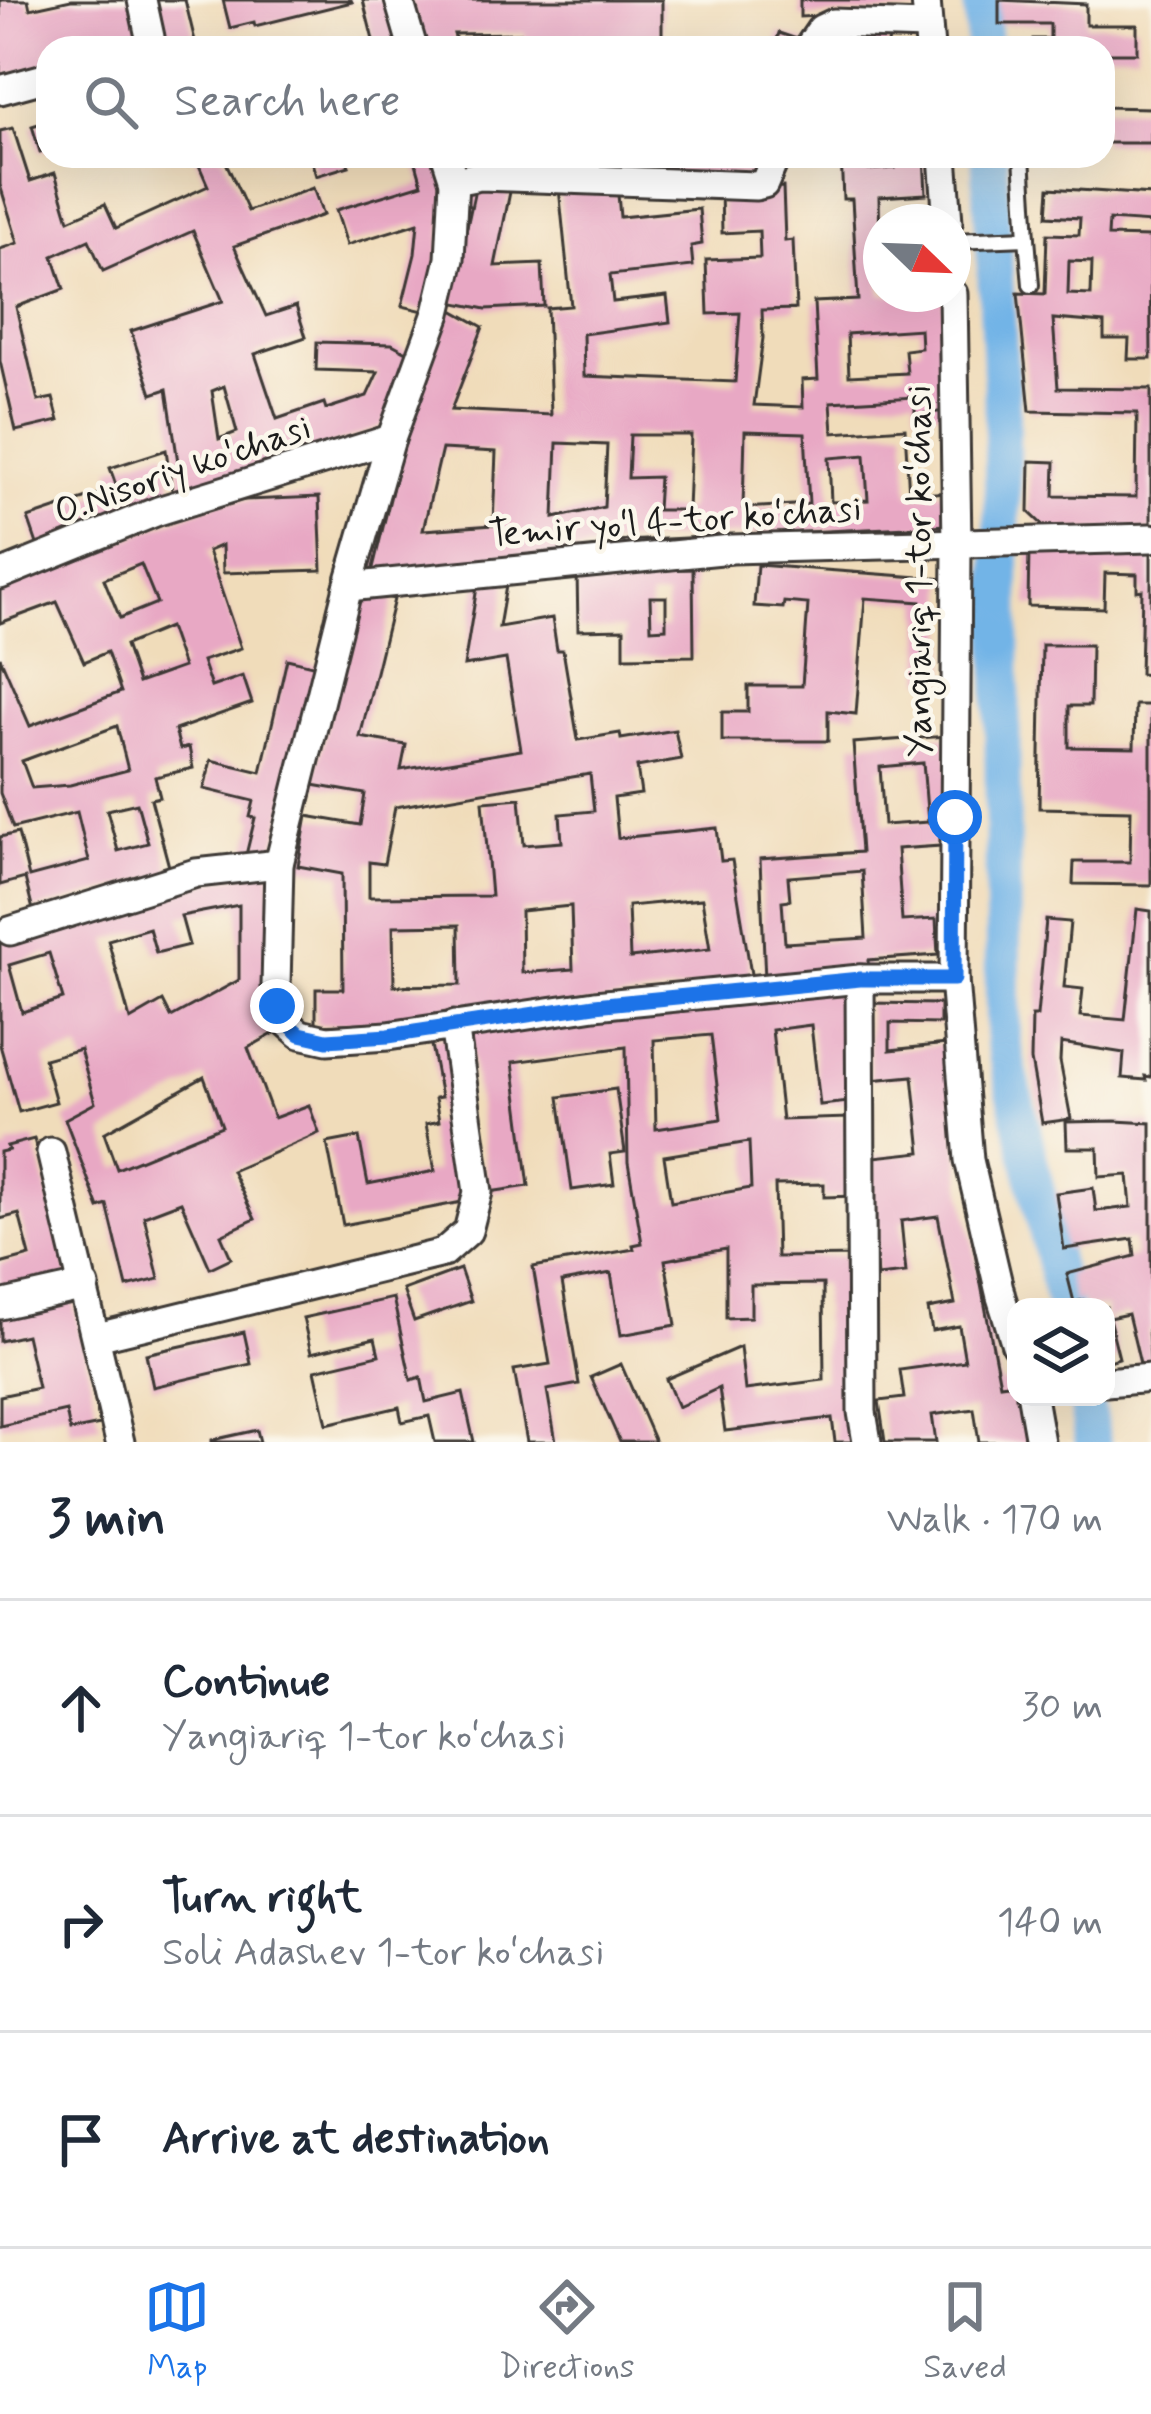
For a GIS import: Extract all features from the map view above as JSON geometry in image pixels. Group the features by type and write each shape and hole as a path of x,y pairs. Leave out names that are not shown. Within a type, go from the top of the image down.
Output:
{"street":[{"path":"142,0 151,36"},
{"path":"399,0 410,36"},
{"path":"816,36 834,23 927,25"},
{"path":"0,90 36,80"},
{"path":"771,168 764,184 756,186 480,176 450,169 450,259 348,587 279,864 276,986 282,1018 300,1034 327,1040 388,1036 595,1005 860,979 954,979"},
{"path":"945,168 951,204"},
{"name":"Yangiariq 1-tor koʻchasi","path":"954,312 970,544 954,979 969,1160 1007,1318"},
{"name":"O.Nisoriy ko'chasi","path":"0,575 158,511 391,439"},
{"name":"Temir yoʻl 4-tor koʻchasi","path":"348,587 732,549 1151,538"},
{"path":"10,931 196,873 279,864"},
{"path":"860,979 862,1412 867,1442"},
{"path":"97,1337 443,1252 468,1231 478,1192 454,1025"},
{"path":"51,1152 120,1442"},
{"path":"0,1305 86,1286"},
{"path":"1115,1381 1151,1378"},
{"path":"1034,1406 1040,1442"}],"lane":[{"path":"1023,168 1031,285"},
{"path":"971,236 1027,238"}],"building":[{"path":"0,0 28,0 30,9 71,0 138,0 145,36 36,36 36,69 0,77"},
{"path":"154,0 185,0 194,36 163,36"},
{"path":"223,0 351,0 352,2 230,28"},
{"path":"363,0 397,0 406,36 372,36"},
{"path":"411,0 662,0 662,36 420,36"},
{"path":"800,0 920,0 920,11 800,17"},
{"path":"999,0 1086,4 1086,25 1137,25 1137,53 1115,53 1115,36 1050,36 1050,24 999,24"},
{"path":"839,24 879,36 836,36"},
{"path":"1115,107 1151,108 1151,143 1115,143"},
{"path":"13,128 30,181 55,173 69,220 105,204 116,228 208,186 200,168 228,168 248,211 313,188 323,215 234,246 266,316 296,306 306,337 255,354 277,419 324,403 326,409 367,396 378,372 316,370 317,342 392,344 416,357 382,426 184,502 167,389 152,394 131,331 223,301 193,231 103,271 89,240 53,256 64,289 16,307 38,401 53,398 59,421 16,431 0,361 0,249 18,243 0,185 0,131","holes":["224,386 237,432 219,439 212,391"]},
{"path":"314,168 342,168 316,176"},
{"path":"417,168 447,168 432,313 402,306 418,223 347,245 336,210 422,184"},
{"path":"532,168 765,168 762,178"},
{"path":"842,168 925,168 926,194 879,197 879,204 863,204 863,312 944,312 950,411 915,414 915,397 831,402 833,433 905,428 909,495 947,492 949,525 625,541 552,557 372,572 412,409 449,308 483,327 451,410 551,415 547,308 571,306 559,188 617,183 620,217 699,209 702,244 691,246 693,266 610,275 613,302 667,296 670,322 583,334 584,376 735,382 740,313 708,314 706,260 760,258 759,231 722,233 721,190 783,187 785,241 793,240 796,309 762,310 754,405 803,407 802,380 818,379 814,302 858,300 852,199 843,199","holes":["920,329 921,348 905,350 907,373 849,376 847,334","745,431 805,433 809,504 743,508","630,435 691,435 688,510 657,510 659,477 628,478","557,443 607,445 604,507 554,518","442,449 496,452 493,525 423,530","865,455 868,500 831,502 829,458"]},
{"path":"477,180 511,187 495,266 542,264 544,306 486,309 451,302"},
{"path":"1049,188 1151,195 1151,223 1109,220 1108,236 1150,237 1151,359 1128,359 1129,339 1104,339 1104,323 1053,319 1058,388 1151,389 1151,531 1048,530 1029,512 1030,461 1055,462 1054,496 1136,497 1137,413 1030,411 1018,293 1045,294 1047,234 1079,235 1080,218 1047,216","holes":["1069,261 1092,262 1091,295 1068,294"]},
{"path":"166,450 174,504 38,547 28,518 117,488 110,468"},
{"path":"319,497 322,570 223,573 222,545 208,551 241,648 202,661 211,687 243,676 252,703 175,730 180,749 189,747 193,768 155,777 160,797 151,799 171,874 33,910 25,878 0,885 0,837 18,833 29,877 89,861 77,812 13,828 0,793 0,657 30,726 121,692 107,652 84,662 57,602 0,623 0,589 221,501","holes":["141,564 157,603 120,618 104,579","169,627 183,667 138,683 125,645","117,726 128,770 70,785 32,788 22,761","137,803 148,843 118,851 107,810"]},
{"path":"1029,549 1151,551 1151,675 1140,674 1142,590 1137,591 1137,574 1105,573 1104,608 1028,606"},
{"path":"757,565 945,579 947,680 923,681 921,602 865,598 856,714 828,711 828,741 722,741 722,712 748,712 748,686 802,686 808,604 754,606"},
{"path":"693,569 694,656 624,657 624,629 578,630 577,570","holes":["650,597 666,597 666,628 651,629"]},
{"path":"479,575 507,580 499,627 552,618 557,650 563,650 578,740 675,730 681,759 637,767 641,794 614,798 618,838 717,828 721,861 732,860 752,980 492,1018 316,1025 316,989 343,989 342,874 298,866 307,816 360,825 365,794 313,785 359,591 394,599 360,737 406,745 401,770 521,750 506,659 464,666","holes":["590,774 594,811 560,814 562,842 524,845 520,798 483,801 491,896 369,897 369,862 384,864 395,807","702,899 710,949 630,958 628,906","571,906 573,969 522,973 521,911","459,925 460,985 394,986 393,926"]},
{"path":"1042,645 1091,645 1090,706 1069,706 1069,747 1134,748 1135,705 1151,705 1151,885 1073,884 1074,862 1130,862 1131,810 1039,808"},
{"path":"287,659 321,667 271,861 246,855 254,801 204,789 211,760 261,772"},
{"path":"947,736 955,845 897,849 902,921 936,919 938,955 868,960 869,973 765,980 760,859 861,852 853,743","holes":["923,763 928,822 884,825 880,767","862,871 866,938 785,943 782,901 790,900 788,877"]},
{"path":"270,867 282,1029 248,1048 274,1118 309,1105 319,1133 232,1171 255,1219 221,1235 231,1258 210,1268 181,1202 144,1216 159,1279 127,1287 107,1205 99,1208 65,1119 95,1103 80,1049 44,1059 56,1102 19,1112 0,1045 0,936","holes":["239,905 239,980 171,1017 163,1001 130,1020 108,940 149,928 156,953 189,945 181,916","49,953 63,999 22,1012 9,965","204,1077 222,1126 117,1169 104,1133"]},
{"path":"1137,909 1151,911 1151,1077 1122,1078 1124,1053 1061,1043 1071,1119 1042,1123 1031,1060 1032,1016 1037,1016 1046,920 1070,922 1064,987 1083,989 1080,1016 1125,1020"},
{"path":"845,983 859,1101 820,1105 811,1025 772,1030 782,1120 849,1118 858,1196 824,1197 824,1184 775,1185 777,1257 860,1256 865,1442 835,1442 832,1418 725,1431 719,1388 678,1407 666,1379 740,1347 745,1390 824,1380 823,1284 751,1285 751,1317 726,1318 726,1249 665,1260 676,1325 621,1335 611,1273 562,1282 579,1384 547,1390 556,1442 527,1442 514,1370 550,1364 533,1267 634,1249 633,1245 642,1243 628,1162 626,1047 513,1062 529,1186 489,1192 468,1026","holes":["711,1035 721,1119 656,1129 654,1040","749,1142 751,1188 671,1202 664,1156"]},
{"path":"868,1003 940,1004 940,1024 890,1023 890,1050 947,1044 962,1185 1000,1384 1007,1383 1007,1406 1028,1406 1033,1442 979,1442 974,1409 932,1415 936,1442 885,1442 879,1401 904,1398 900,1370 965,1361 959,1326 932,1331 928,1309 955,1304 938,1216 901,1221 906,1273 877,1276 865,1158 921,1152 913,1076 870,1080"},
{"path":"451,1036 472,1200 343,1225 327,1143 359,1137 368,1184 435,1171 426,1124 439,1121 435,1098 441,1097 430,1040"},
{"path":"616,1089 625,1152 610,1154 614,1184 572,1190 559,1097"},
{"path":"1066,1122 1151,1123 1151,1370 1142,1372 1128,1314 1115,1317 1115,1298 1073,1298 1067,1274 1135,1256 1133,1239 1064,1249 1056,1193 1093,1188 1096,1211 1131,1207 1128,1175 1099,1177 1098,1148 1067,1148"},
{"path":"34,1139 70,1278 0,1296 0,1264 30,1256 19,1214 0,1219 0,1152"},
{"path":"460,1269 471,1301 414,1321 403,1290"},
{"path":"72,1295 100,1425 70,1431 66,1411 0,1426 0,1396 38,1388 26,1335 0,1341 0,1311"},
{"path":"393,1298 411,1380 421,1377 426,1402 463,1393 474,1442 435,1442 429,1416 402,1422 399,1407 327,1424 315,1370 379,1355 375,1338 311,1353 303,1318"},
{"path":"244,1332 251,1364 153,1387 146,1354"},
{"path":"621,1364 655,1442 620,1442 591,1377"},
{"path":"257,1430 260,1442 212,1442 212,1440"}],"waterway":[{"path":"981,0 983,36"},
{"path":"990,168 1002,407 1003,1043 1062,1298"},
{"path":"1087,1406 1093,1442"}],"route":[{"path":"277,1006 282,1018 300,1034 327,1040 388,1036 595,1005 860,979 954,979 955,817"}]}
